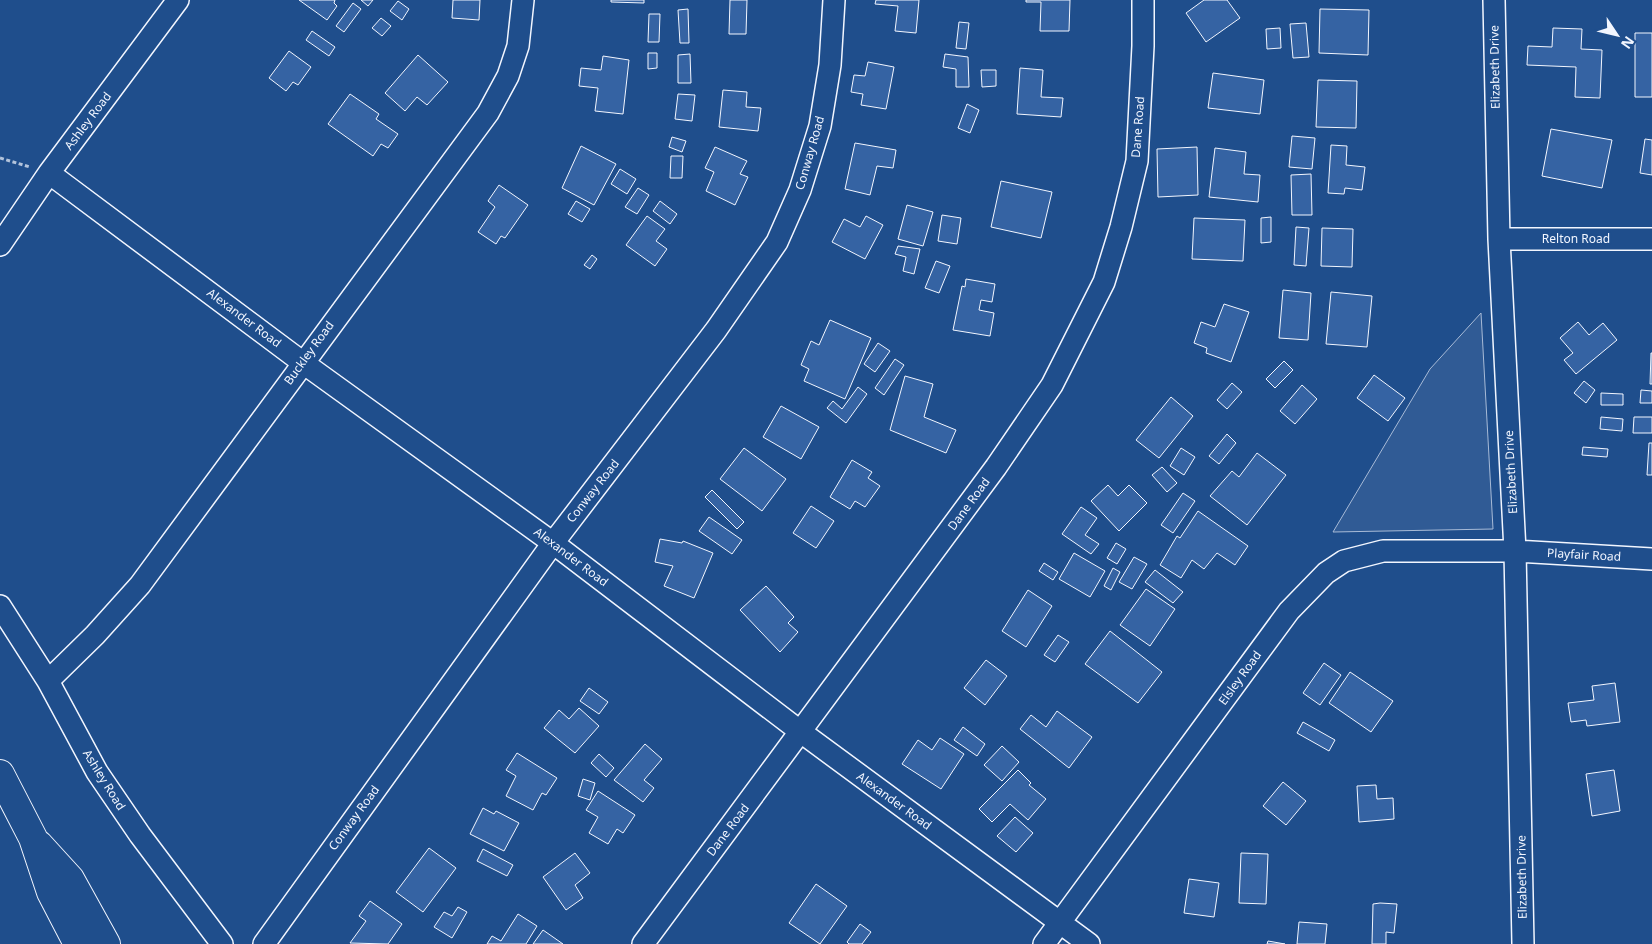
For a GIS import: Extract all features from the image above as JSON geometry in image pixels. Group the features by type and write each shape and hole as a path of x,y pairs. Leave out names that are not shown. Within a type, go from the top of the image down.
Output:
{"main road":[{"path":"0,774 34,838 50,892 78,944"},
{"path":"34,838 70,879 106,944"}],"street":[{"name":"Ashley Road","path":"0,245 50,173 178,0"},
{"name":"Buckley Road","path":"48,681 95,635 140,585 302,362 488,113 508,76 518,46 523,0"},
{"name":"Conway Road","path":"264,944 553,543 716,330 777,242 800,190 820,126 830,65 834,0"},
{"name":"Dane Road","path":"643,944 996,467 1052,385 1104,282 1121,227 1137,161 1143,46 1143,0"},
{"name":"Elizabeth Drive","path":"1494,0 1499,239 1515,551 1524,944"},
{"name":"Alexander Road","path":"50,173 302,362 553,543 801,732 1089,944"},
{"name":"Relton Road","path":"1499,239 1652,239"},
{"name":"Elsley Road","path":"1044,944 1289,611 1326,573 1344,561 1382,551 1515,551"},
{"name":"Playfair Road","path":"1515,551 1652,559"},
{"name":"Ashley Road","path":"0,606 48,681 97,772 140,835 222,944"}],"path":[{"path":"0,158 50,173"}],"shaded area":[{"path":"1481,313 1493,529 1333,532 1430,369"}],"building":[{"path":"299,0 335,0 334,3 337,6 327,20"},
{"path":"361,0 373,0 368,6"},
{"path":"453,0 480,0 479,20 452,18"},
{"path":"611,0 644,0 644,3 611,2"},
{"path":"730,0 747,0 746,34 729,34"},
{"path":"876,0 919,0 916,33 895,31 898,6 875,4"},
{"path":"1026,0 1070,0 1069,31 1040,31 1041,2 1026,2"},
{"path":"1204,0 1227,0 1240,18 1206,42 1186,13"},
{"path":"398,1 409,9 402,20 390,11"},
{"path":"353,3 361,9 344,32 336,26"},
{"path":"688,9 689,43 680,43 678,10"},
{"path":"1320,9 1369,10 1368,55 1319,53"},
{"path":"649,14 660,14 659,42 648,42"},
{"path":"381,18 391,26 382,36 372,28"},
{"path":"959,22 969,23 966,49 956,48"},
{"path":"1306,23 1309,57 1293,58 1290,24"},
{"path":"1280,28 1281,48 1267,49 1266,29"},
{"path":"1553,28 1582,29 1581,49 1602,50 1600,98 1575,97 1576,67 1527,65 1528,46 1552,47"},
{"path":"312,31 335,47 329,56 306,40"},
{"path":"1635,33 1652,33 1652,97 1635,97"},
{"path":"289,51 311,67 298,85 293,82 286,91 269,78"},
{"path":"648,53 657,53 657,68 648,69"},
{"path":"690,54 691,83 678,83 678,55"},
{"path":"945,54 968,57 969,87 956,87 956,69 943,67"},
{"path":"418,55 448,82 427,105 417,97 405,111 385,93"},
{"path":"603,56 629,60 623,114 595,111 598,88 579,86 581,68 601,70"},
{"path":"868,62 894,67 886,109 861,105 863,94 851,92 854,75 865,76"},
{"path":"1020,68 1043,70 1041,97 1063,98 1061,117 1017,114"},
{"path":"981,70 996,70 996,86 982,87"},
{"path":"1213,73 1264,80 1260,114 1208,108"},
{"path":"1318,80 1357,81 1356,128 1316,127"},
{"path":"723,90 747,92 746,107 761,108 758,131 719,127"},
{"path":"350,94 379,114 376,119 398,134 388,148 381,144 373,156 328,124"},
{"path":"678,94 695,95 692,121 675,119"},
{"path":"967,104 979,110 970,133 958,128"},
{"path":"1551,129 1612,140 1602,188 1542,176"},
{"path":"1292,136 1315,138 1312,169 1289,167"},
{"path":"672,137 686,141 682,152 669,147"},
{"path":"1645,139 1652,140 1652,175 1640,173"},
{"path":"855,143 896,150 893,168 877,166 870,195 845,189"},
{"path":"1331,145 1347,146 1346,165 1365,167 1362,190 1345,188 1344,194 1328,193"},
{"path":"581,146 616,164 594,205 562,188"},
{"path":"715,147 747,161 740,174 748,177 735,205 706,191 714,172 705,168"},
{"path":"1197,147 1198,195 1158,197 1157,149"},
{"path":"1215,148 1246,152 1244,174 1260,175 1258,202 1209,197"},
{"path":"671,156 683,156 682,178 670,178"},
{"path":"620,169 636,179 627,194 611,184"},
{"path":"1311,174 1312,215 1292,215 1291,175"},
{"path":"1001,181 1052,192 1041,238 991,227"},
{"path":"499,185 528,205 505,238 501,236 496,244 478,232 495,207 488,201"},
{"path":"638,188 649,195 637,214 625,207"},
{"path":"576,201 590,209 582,222 568,214"},
{"path":"660,201 677,214 670,224 653,211"},
{"path":"907,205 933,212 923,246 898,239"},
{"path":"942,215 961,218 957,244 938,241"},
{"path":"647,216 665,229 656,241 667,249 655,266 626,245"},
{"path":"866,216 883,225 865,259 832,242 844,219 860,227"},
{"path":"1271,217 1271,242 1261,243 1261,218"},
{"path":"1194,218 1245,220 1243,261 1192,259"},
{"path":"1296,227 1309,228 1306,266 1294,265"},
{"path":"1322,228 1353,229 1352,267 1321,266"},
{"path":"898,246 920,249 914,274 903,271 906,257 895,254"},
{"path":"592,255 597,259 590,269 584,265"},
{"path":"936,261 950,266 939,293 925,288"},
{"path":"966,279 995,284 992,302 981,300 979,310 994,313 990,336 953,330 962,286 965,287"},
{"path":"1283,290 1311,293 1308,340 1279,338"},
{"path":"1331,292 1372,296 1367,347 1326,344"},
{"path":"1224,304 1249,312 1231,362 1206,353 1207,348 1194,343 1201,322 1215,327"},
{"path":"830,320 871,338 845,399 804,381 809,369 801,365 811,341 819,345"},
{"path":"1578,322 1589,335 1603,323 1617,340 1576,374 1564,360 1573,353 1560,338"},
{"path":"878,343 890,351 875,372 864,364"},
{"path":"1651,353 1652,384 1650,384"},
{"path":"895,359 904,365 884,395 875,388"},
{"path":"1284,361 1293,370 1275,388 1266,379"},
{"path":"1374,375 1405,398 1388,421 1357,398"},
{"path":"905,376 933,384 924,417 956,430 946,453 890,430"},
{"path":"1584,381 1595,390 1586,403 1574,393"},
{"path":"1232,383 1242,392 1227,409 1217,400"},
{"path":"1302,385 1317,399 1295,424 1280,411"},
{"path":"858,387 867,394 846,423 827,408 833,401 842,409"},
{"path":"1641,390 1652,391 1652,403 1640,403"},
{"path":"1601,393 1623,394 1623,405 1601,405"},
{"path":"1171,397 1193,416 1159,458 1136,440"},
{"path":"781,406 819,427 801,459 763,437"},
{"path":"1601,417 1623,419 1622,431 1600,429"},
{"path":"1634,417 1652,417 1652,433 1633,433"},
{"path":"1227,434 1236,443 1219,464 1209,456"},
{"path":"1649,443 1652,443 1652,475 1647,475"},
{"path":"1583,447 1608,449 1607,457 1582,455"},
{"path":"744,448 786,479 762,511 720,479"},
{"path":"1181,448 1195,457 1184,475 1170,466"},
{"path":"1257,453 1286,475 1247,525 1210,496 1232,471 1239,477"},
{"path":"852,460 872,472 868,478 880,486 865,507 855,501 850,509 830,497"},
{"path":"1162,467 1177,483 1167,492 1152,475"},
{"path":"1108,485 1118,496 1129,485 1147,503 1119,531 1091,501"},
{"path":"712,490 744,522 737,529 705,497"},
{"path":"1183,493 1195,501 1173,533 1161,525"},
{"path":"811,506 834,521 816,548 793,533"},
{"path":"1081,507 1097,518 1085,535 1099,544 1091,554 1062,534"},
{"path":"1198,511 1248,546 1235,565 1217,553 1204,569 1192,560 1181,578 1160,565 1177,536 1180,538"},
{"path":"709,517 742,540 732,554 699,531"},
{"path":"660,539 682,543 683,541 713,553 694,598 664,586 673,566 655,562"},
{"path":"1116,543 1126,549 1117,564 1107,558"},
{"path":"1074,553 1105,571 1090,597 1059,579"},
{"path":"1134,557 1147,564 1132,589 1119,582"},
{"path":"1044,563 1058,572 1053,580 1039,571"},
{"path":"1113,568 1120,572 1111,590 1104,586"},
{"path":"1155,570 1183,592 1173,603 1145,582"},
{"path":"766,586 794,617 788,623 798,632 780,652 740,610"},
{"path":"1146,589 1175,609 1150,646 1120,625"},
{"path":"1028,590 1052,606 1026,647 1002,631"},
{"path":"1110,631 1162,672 1138,703 1085,664"},
{"path":"1058,635 1069,642 1055,662 1044,655"},
{"path":"986,660 1007,676 985,705 964,688"},
{"path":"1324,663 1341,675 1320,705 1303,693"},
{"path":"1350,672 1393,701 1371,732 1329,703"},
{"path":"1615,683 1620,722 1587,726 1586,720 1571,722 1568,703 1594,700 1592,686"},
{"path":"589,688 608,702 599,714 580,701"},
{"path":"579,708 599,726 575,753 544,728 559,710 569,719"},
{"path":"1057,711 1092,737 1069,768 1020,729 1031,715 1046,727"},
{"path":"1303,722 1335,740 1329,751 1297,733"},
{"path":"963,727 985,744 977,756 954,740"},
{"path":"940,738 964,754 941,789 902,764 918,740 932,750"},
{"path":"645,744 662,759 644,780 654,788 643,802 614,780"},
{"path":"1002,746 1019,762 1002,781 984,765"},
{"path":"517,753 557,778 546,795 542,793 533,810 506,796 516,776 506,770"},
{"path":"599,754 614,768 606,777 591,763"},
{"path":"1018,770 1031,783 1029,785 1046,799 1028,820 1010,804 992,822 979,809"},
{"path":"1614,770 1620,811 1592,816 1586,774"},
{"path":"583,779 595,783 590,800 578,796"},
{"path":"1283,782 1306,801 1286,825 1263,806"},
{"path":"1376,785 1377,799 1393,798 1394,819 1359,822 1357,786"},
{"path":"598,791 635,815 623,833 617,829 608,844 589,833 598,817 586,810"},
{"path":"483,808 494,814 496,811 519,823 504,851 470,834"},
{"path":"1015,817 1033,833 1016,852 997,836"},
{"path":"429,848 456,868 423,912 396,892"},
{"path":"483,849 513,865 507,876 477,861"},
{"path":"575,853 590,873 575,885 583,898 566,910 543,877"},
{"path":"1241,853 1268,854 1266,904 1239,903"},
{"path":"1189,879 1219,883 1214,917 1184,913"},
{"path":"816,884 847,906 820,944 789,923"},
{"path":"370,901 402,924 388,944 350,943 366,921 359,916"},
{"path":"1373,904 1397,904 1394,933 1386,932 1386,944 1372,944"},
{"path":"458,907 467,912 452,938 434,927 444,912 452,916"},
{"path":"518,914 537,926 526,944 487,944 492,936 501,941"},
{"path":"1299,922 1327,924 1325,944 1297,944"},
{"path":"860,924 871,932 862,944 849,944 847,942"},
{"path":"543,930 563,944 533,944"},
{"path":"1268,941 1285,944 1267,944"}]}
